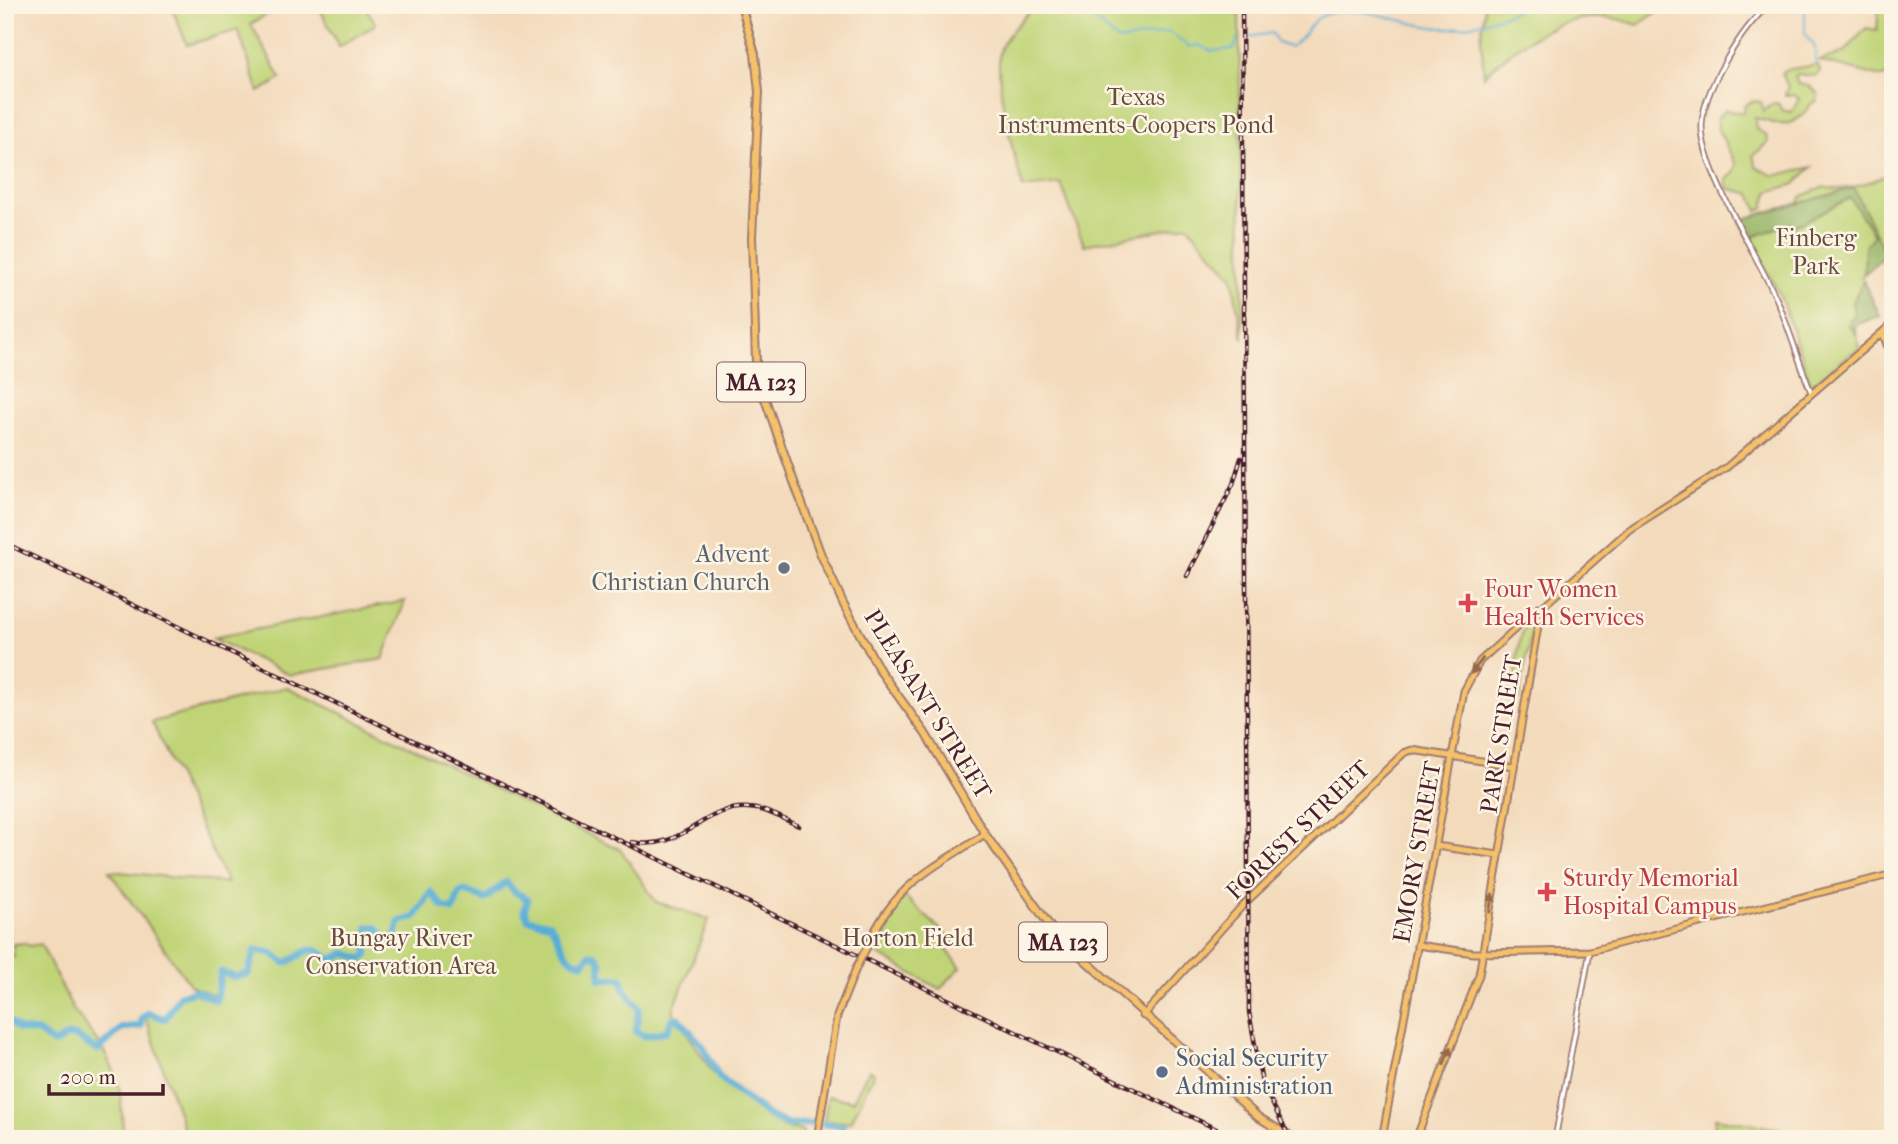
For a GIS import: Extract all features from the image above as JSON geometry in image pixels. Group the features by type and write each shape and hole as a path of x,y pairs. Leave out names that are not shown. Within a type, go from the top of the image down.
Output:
{"highway":[{"name":"PLEASANT STREET","path":"741,5 755,54 759,92 752,224 753,325 757,362 765,399 821,555 844,605 880,671 925,733 985,834 1054,932 1143,1016 1262,1121 1294,1139"}],"main road":[{"name":"PARK STREET","path":"1416,1139 1477,980 1536,623 1545,603 1630,528 1727,467 1893,323"},
{"path":"1883,334 1893,361"},
{"name":"EMORY STREET","path":"1382,1139 1468,679 1483,657 1545,603"},
{"path":"1525,619 1532,619 1536,623"},
{"name":"FOREST STREET","path":"1143,1016 1244,904 1402,754 1411,750 1513,766"},
{"path":"817,1139 837,1016 879,920 904,888 985,834"},
{"path":"1436,846 1499,855"},
{"path":"1418,946 1483,952 1590,950 1893,874"}],"street":[{"path":"1769,5 1749,26 1721,71 1704,112 1703,136 1730,205 1780,307 1811,393"},
{"path":"1555,1139 1590,950"}],"green space":[{"path":"171,5 283,5 251,24 281,79 259,92 238,30 187,45"},
{"path":"318,5 364,5 376,24 339,47"},
{"name":"Texas Instruments-Coopers Pond","path":"1035,5 1239,5 1243,339 1232,276 1187,225 1084,245 1061,184 1023,188 1002,97 999,61 1001,48 1007,37"},
{"path":"1485,5 1667,5 1638,25 1616,19 1595,18 1574,20 1554,27 1517,48 1484,76 1481,37"},
{"path":"1893,5 1893,73 1882,77 1819,61 1845,52 1866,28 1877,30 1879,6"},
{"path":"1817,65 1820,71 1816,76 1797,74 1795,77 1798,84 1809,86 1818,94 1817,101 1798,119 1781,124 1755,118 1756,129 1766,135 1768,142 1753,156 1756,166 1774,176 1812,167 1795,184 1768,192 1764,208 1758,211 1751,194 1727,188 1726,180 1734,173 1736,164 1718,130 1717,118 1725,110 1743,113 1745,105 1753,101 1761,102 1764,111 1773,103 1779,104 1781,110 1792,112 1799,99 1794,95 1785,95 1788,87 1782,73 1784,70"},
{"name":"Finberg Park","path":"1893,172 1893,249 1861,276 1880,316 1855,325 1859,348 1811,384 1779,293 1740,220 1799,203 1801,197 1823,187 1850,188"},
{"path":"1854,188 1886,255 1864,274 1865,246 1874,235 1850,198 1793,227 1790,223 1750,238 1740,220"},
{"path":"1863,281 1880,316 1855,325 1855,333 1849,326 1850,319 1855,317 1853,302"},
{"path":"405,601 383,659 290,675 212,638"},
{"path":"1530,621 1533,625 1519,698 1516,681 1517,658 1522,635"},
{"name":"Bungay River Conservation Area","path":"287,687 621,850 656,902 709,919 673,1011 713,1073 784,1127 803,1131 803,1139 187,1139 145,1015 153,1013 165,1019 175,999 191,992 211,1000 219,997 191,986 109,871 227,883 152,722"},
{"name":"Horton Field","path":"904,896 953,941 946,949 961,967 940,989 870,950 883,922"},
{"path":"25,943 29,946 41,944 72,1008 101,1046 114,1071 120,1091 124,1139 5,1139 5,954 14,957 13,944"},
{"path":"869,1070 874,1073 851,1122 824,1121 828,1096 853,1101"},
{"path":"1715,1118 1781,1129 1781,1139 1714,1139"}],"waterway":[{"path":"1078,5 1119,41 1169,32 1189,47 1198,45 1211,51 1234,49 1237,39"},
{"path":"1248,37 1272,33 1277,43 1290,47 1317,19 1344,11 1453,28 1488,21 1531,5"},
{"path":"1805,7 1805,33 1815,47 1816,64"},
{"path":"5,1018 19,1030 38,1032 53,1043 73,1036 98,1050 122,1028 141,1026 142,1018 149,1013 165,1019 180,995 196,991 216,1000 221,972 234,977 248,974 255,950 272,953 285,963 312,950 331,960 345,953 363,959 367,955 368,927 376,927 389,943 394,943 399,922 415,917 431,892 443,907 453,910 460,893 465,891 485,899 506,882 515,892 528,899 524,910 528,919 550,924 572,959 584,963 590,954 597,956 601,963 600,979 622,978 625,990 639,1008 636,1032 645,1036 667,1031 672,1019 678,1018 702,1045 719,1077 767,1115 788,1125 814,1123"},
{"path":"824,1124 843,1126 840,1139"}],"railway":[{"path":"1242,5 1249,1012 1262,1083 1290,1139"},
{"path":"1187,576 1233,484 1241,458"},
{"path":"5,543 1237,1139"},
{"path":"632,842 650,844 665,841 732,809 762,810 799,826"}],"place":[{"name":"Advent Christian Church","path":"784,568"},
{"name":"Four Women Health Services","path":"1468,603"},
{"name":"Sturdy Memorial Hospital Campus","path":"1547,892"},
{"name":"Social Security Administration","path":"1162,1072"}]}
